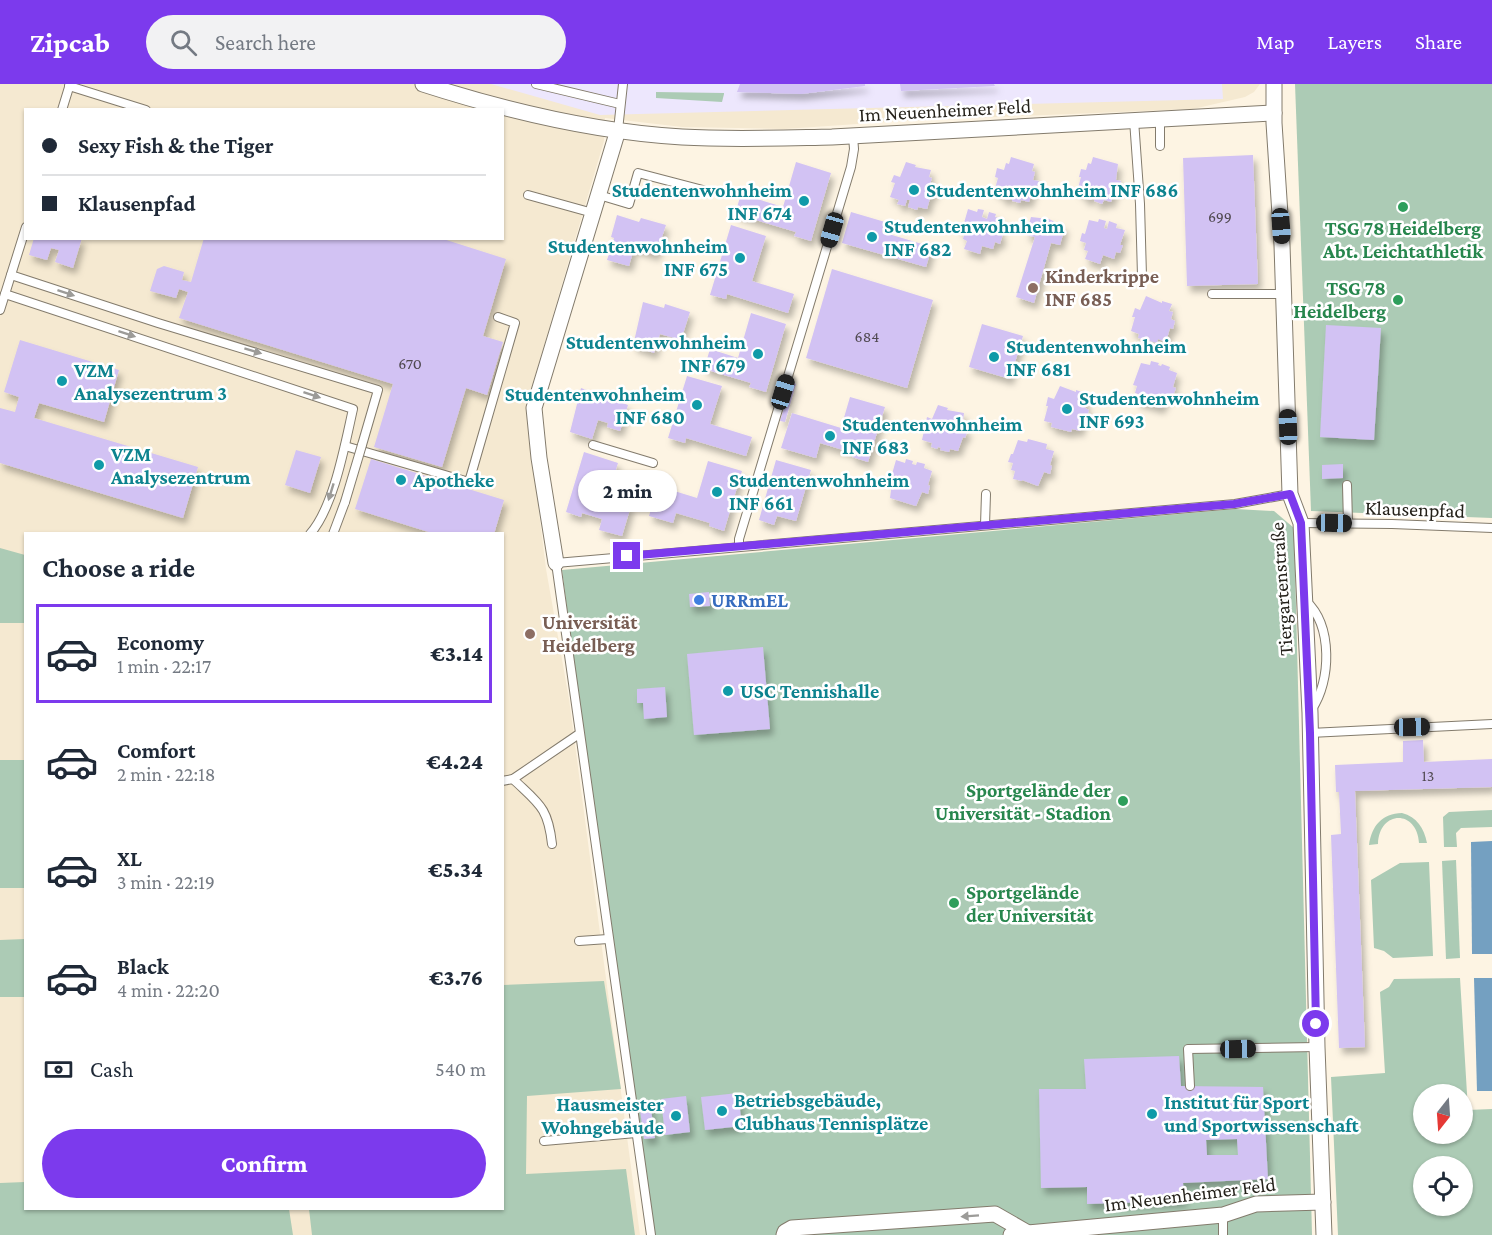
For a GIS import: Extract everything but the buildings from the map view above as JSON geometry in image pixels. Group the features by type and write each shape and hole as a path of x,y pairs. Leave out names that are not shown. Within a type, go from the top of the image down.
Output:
{"street":[{"name":"Im Neuenheimer Feld","path":"423,84 466,98 545,117 618,130 692,137 853,136 1274,113"},
{"name":"Tiergartenstraße","path":"1274,84 1290,494 1301,523 1310,713 1317,1047 1324,1235"},
{"path":"556,563 539,458 534,408 618,130"},
{"name":"Im Neuenheimer Feld","path":"1011,1235 1223,1215 1256,1204 1323,1202"},
{"path":"784,1235 792,1228 995,1214 1028,1233"}],"lane":[{"path":"536,84 621,104"},
{"path":"618,130 623,84"},
{"path":"63,108 70,85 140,108"},
{"path":"1160,119 1160,146"},
{"path":"1134,120 1142,276"},
{"path":"739,546 742,529 851,167 854,149 853,136"},
{"path":"599,195 629,204 638,173 703,190"},
{"path":"528,195 593,213"},
{"path":"0,310 24,233"},
{"path":"11,275 158,323 378,390 363,445 334,532"},
{"path":"5,294 353,409 330,498 318,526 312,532"},
{"path":"1212,294 1282,294"},
{"path":"345,446 469,482 515,323 498,317"},
{"path":"593,445 653,463"},
{"path":"1347,485 1348,524"},
{"path":"985,525 986,494"},
{"path":"651,1235 556,563 1234,504 1290,494"},
{"name":"Klausenpfad","path":"1301,523 1492,528"},
{"path":"1310,733 1492,724"},
{"path":"504,781 513,779 579,734"},
{"path":"513,779 546,812 550,823 552,844"},
{"path":"579,941 608,939"},
{"path":"1190,1086 1188,1049 1317,1047"},
{"path":"544,1141 636,1132"},
{"path":"1223,1215 1223,1235"}],"shaded area":[{"name":"Universität Heidelberg","path":"0,84 1260,84 1254,92 1245,97 1193,109 901,121 784,129 682,127 605,118 604,141 526,407 546,569 569,699 640,1235 0,1235"},
{"path":"491,84 1222,84 1223,99 600,115"}],"green space":[{"name":"TSG 78 Heidelberg","path":"1295,84 1492,84 1492,518 1311,511"},
{"path":"656,92 724,94 722,102 656,98"},
{"name":"Sportgelände der Universität","path":"1235,509 1274,511 1294,528 1312,1235 648,1235 562,570"},
{"path":"0,548 24,555 24,623 0,623"},
{"path":"0,760 24,760 24,888 0,888"},
{"path":"1492,810 1492,827 1461,828 1456,833 1457,847 1444,847 1443,817 1449,812"},
{"path":"1402,813 1412,817 1419,824 1427,843 1419,843 1417,832 1412,824 1405,819 1398,818 1385,825 1380,833 1378,844 1369,845 1375,826 1379,822 1389,816"},
{"path":"1456,860 1460,958 1446,959 1442,861"},
{"path":"1429,862 1433,956 1393,958 1384,951 1374,948 1371,880 1400,863"},
{"path":"24,939 24,997 0,997 0,940"},
{"path":"1460,978 1466,1084 1413,1084 1413,1144 1473,1144 1473,1110 1492,1109 1492,1235 1338,1235 1331,1077 1385,1073 1380,992 1389,987 1394,979"},
{"path":"604,981 621,1089 527,1096 526,1174 626,1169 635,1235 312,1235 309,1210 504,1210 504,985"},
{"path":"24,1182 24,1210 289,1210 293,1235 0,1235 0,1183"}],"water":[{"path":"1492,841 1492,954 1472,954 1471,842"},
{"path":"1474,978 1492,978 1492,1091 1477,1091"}],"place":[{"name":"Studentenwohnheim INF 686","path":"914,190"},
{"name":"Studentenwohnheim INF 674","path":"804,201"},
{"name":"TSG 78 Heidelberg Abt. Leichtathletik","path":"1403,207"},
{"name":"Studentenwohnheim INF 682","path":"872,237"},
{"name":"Studentenwohnheim INF 675","path":"740,258"},
{"name":"Kinderkrippe INF 685","path":"1033,288"},
{"name":"TSG 78 Heidelberg","path":"1398,300"},
{"name":"Studentenwohnheim INF 679","path":"758,354"},
{"name":"Studentenwohnheim INF 681","path":"994,357"},
{"name":"VZM Analysezentrum 3","path":"62,381"},
{"name":"Studentenwohnheim INF 680","path":"697,405"},
{"name":"Studentenwohnheim INF 693","path":"1067,409"},
{"name":"Studentenwohnheim INF 683","path":"830,436"},
{"name":"VZM Analysezentrum","path":"99,465"},
{"name":"Apotheke","path":"401,480"},
{"name":"Studentenwohnheim INF 661","path":"717,492"},
{"name":"URRmEL","path":"699,600"},
{"name":"Universität Heidelberg","path":"530,634"},
{"name":"USC Tennishalle","path":"728,691"},
{"name":"Sportgelände der Universität - Stadion","path":"1123,801"},
{"name":"Sportgelände der Universität","path":"954,903"},
{"name":"Betriebsgebäude, Clubhaus Tennisplätze","path":"722,1111"},
{"name":"Institut für Sport und Sportwissenschaft","path":"1152,1114"},
{"name":"Hausmeister Wohngebäude","path":"676,1116"}],"route":[{"path":"627,556 1234,504 1290,494 1301,523 1310,733 1316,1024"}]}
